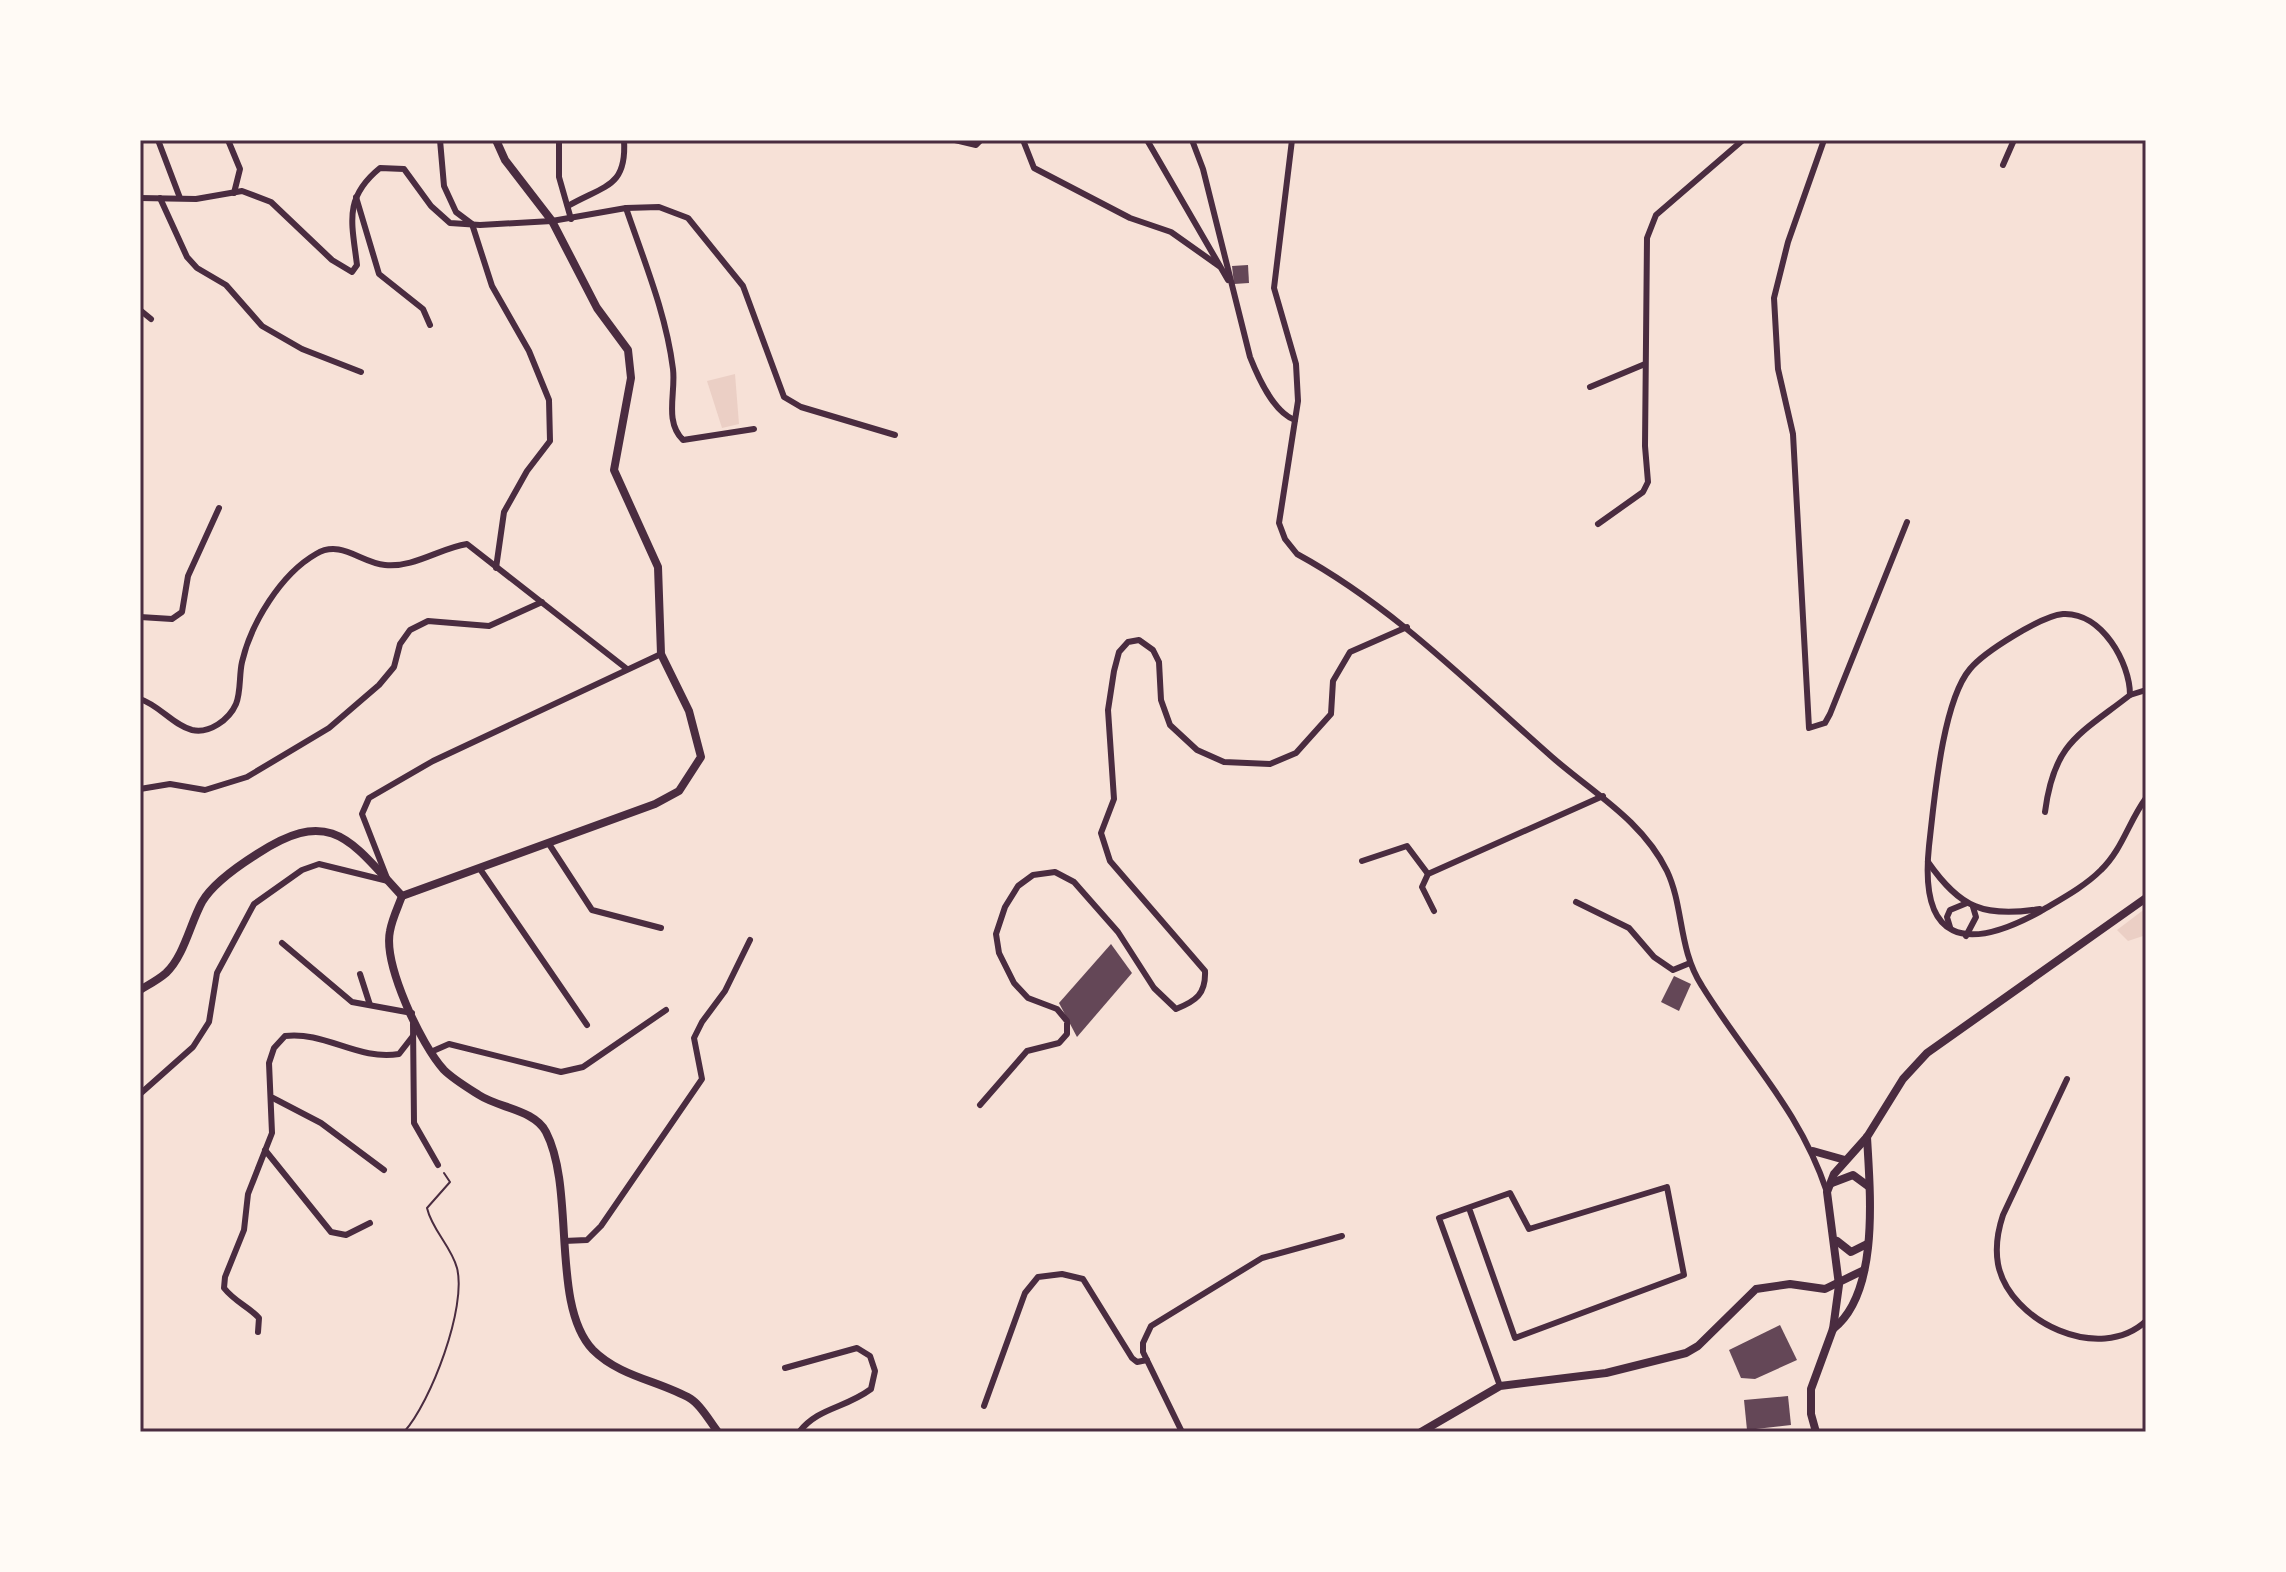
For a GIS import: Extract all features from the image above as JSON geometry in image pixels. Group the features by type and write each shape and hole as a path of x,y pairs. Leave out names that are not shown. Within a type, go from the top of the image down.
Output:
{"street":[{"path":"158,140 180,198"},
{"path":"228,140 240,169 234,193"},
{"path":"440,140 444,186 456,212 472,224 492,286 529,351 549,400 550,441 527,471 504,512 496,568"},
{"path":"402,896 655,804 679,791 701,757 689,711 661,654 658,567 614,470 631,378 628,350 597,308 552,221 505,160 496,140"},
{"path":"559,140 559,177 571,219"},
{"path":"568,206 618,178 626,165 624,140"},
{"path":"955,140 976,145 981,140"},
{"path":"1023,140 1034,168 1130,218 1171,232 1219,266"},
{"path":"1147,140 1230,283"},
{"path":"1192,140 1203,169 1230,283 1259,379 1285,417 1295,420"},
{"path":"1292,140 1274,288 1296,364 1295,420 1279,523 1285,539 1297,554 1407,627 1559,763 1603,796 1636,825 1668,873 1690,963 1717,1009 1772,1081 1813,1151 1828,1188 1839,1285 1833,1329 1811,1389 1811,1414 1816,1432"},
{"path":"1598,524 1643,492 1648,482 1645,364 1647,238 1656,215 1743,140"},
{"path":"1824,140 1788,242 1774,298 1778,369 1793,434 1809,728 1825,723 1830,714 1907,522"},
{"path":"2003,165 2014,140"},
{"path":"140,198 180,198 242,191 271,202 332,260 352,272 357,265 350,208 365,180 380,168 404,169 431,206 450,223 552,221 626,208 659,207 688,218 743,286 784,397 801,407 895,435"},
{"path":"356,197 379,274 423,309 430,325"},
{"path":"160,198 175,238 187,257 197,268 226,285 262,326 302,349 361,372"},
{"path":"626,208 665,323 674,373 672,420 677,434 683,440 754,429"},
{"path":"140,310 151,319"},
{"path":"1590,387 1645,364"},
{"path":"140,617 172,619 182,612 188,576 219,508"},
{"path":"140,699 190,730 207,731 222,722 236,704 242,660 255,629 288,574 327,549 343,550 383,565 405,564 467,544 627,669"},
{"path":"140,789 170,784 205,790 247,777 329,728 379,685 394,667 400,644 410,630 428,621 489,626 542,602"},
{"path":"2130,695 2130,680 2118,653 2098,628 2079,616 2061,614 2025,630 1982,657 1968,671 1942,745 1928,862 1929,898 1951,929 1966,936 1992,934 2047,907 2102,870 2146,798"},
{"path":"980,1105 1027,1051 1059,1043 1067,1034 1067,1021 1057,1009 1028,998 1014,983 999,953 996,934 1005,907 1018,886 1033,875 1055,872 1074,882 1118,932 1154,988 1176,1009 1195,1001 1206,985 1205,971 1110,861 1101,833 1114,799 1108,710 1119,652 1128,642 1139,640 1153,650 1159,662 1161,700 1170,725 1197,750 1224,762 1270,764 1296,753 1331,714 1333,681 1350,652 1407,627"},
{"path":"388,881 362,814 369,798 433,761 661,654"},
{"path":"2045,812 2049,782 2057,759 2067,745 2130,695 2146,690"},
{"path":"1434,911 1422,887 1428,874 1573,812 1603,796"},
{"path":"140,990 167,972 203,900 222,880 273,843 305,829 333,831 363,854 402,896"},
{"path":"549,844 592,910 661,928"},
{"path":"1362,861 1407,846 1428,874"},
{"path":"1928,862 1947,891 1970,905 2012,913 2047,907"},
{"path":"140,1094 193,1047 209,1022 217,973 254,904 302,870 319,864 388,881"},
{"path":"480,869 587,1025"},
{"path":"402,896 389,932 392,967 444,1070 479,1095 497,1105 520,1111 545,1129 560,1168 564,1241 578,1322 593,1350 624,1371 693,1400 718,1432"},
{"path":"1828,1188 1845,1160 1867,1137 1903,1079 1935,1046 2019,991 2146,898"},
{"path":"1576,902 1629,928 1664,966 1673,970 1690,963"},
{"path":"1951,929 1947,917 1950,910 1970,905"},
{"path":"1966,936 1976,917 1970,905"},
{"path":"564,1241 587,1240 601,1226 702,1079 694,1038 725,991 750,940"},
{"path":"282,943 352,1002 413,1013"},
{"path":"360,974 370,1005"},
{"path":"433,1051 449,1044 561,1072 583,1067 666,1010"},
{"path":"413,1013 414,1123 438,1165"},
{"path":"258,1332 259,1318 251,1309 235,1303 224,1288 225,1277 244,1230 248,1194 272,1133 273,1098 269,1063 274,1048 285,1036 304,1033 380,1057 399,1054 413,1036"},
{"path":"2067,1079 2003,1215 1998,1229 1998,1264 2003,1279 2022,1305 2036,1318 2065,1333 2101,1339 2119,1336 2146,1321"},
{"path":"273,1098 321,1123 384,1170"},
{"path":"1833,1329 1850,1312 1864,1270 1867,1244 1867,1137"},
{"path":"265,1150 331,1232 346,1235 370,1223"},
{"path":"1813,1151 1845,1160"},
{"path":"1828,1188 1853,1175 1868,1187"},
{"path":"1469,1208 1515,1338 1684,1275 1667,1187 1529,1229 1510,1193 1439,1218 1500,1386"},
{"path":"1182,1432 1143,1352 1146,1335 1160,1319 1262,1258 1342,1236"},
{"path":"1836,1240 1851,1252 1867,1244"},
{"path":"1421,1432 1500,1386 1606,1373 1676,1357 1698,1346 1756,1289 1778,1284 1825,1289 1839,1285 1864,1270"},
{"path":"984,1406 1025,1293 1038,1277 1062,1274 1083,1279 1132,1358 1137,1362 1147,1360"},
{"path":"785,1368 857,1348 870,1356 875,1371 871,1389 850,1404 812,1416 799,1432"}],"path":[{"path":"404,1432 433,1389 447,1347 457,1285 458,1271 453,1257 431,1224 427,1208 450,1182 438,1165"}],"shaded area":[{"path":"735,374 739,424 722,428 707,381"},
{"path":"2146,908 2146,935 2128,941 2117,930"}],"building":[{"path":"1248,265 1249,283 1234,284 1232,266"},
{"path":"1111,944 1132,973 1077,1037 1059,1003"},
{"path":"1674,976 1691,984 1679,1011 1661,1002"},
{"path":"1780,1325 1797,1360 1755,1379 1741,1378 1729,1350"},
{"path":"1788,1396 1791,1425 1747,1430 1744,1400"}]}
